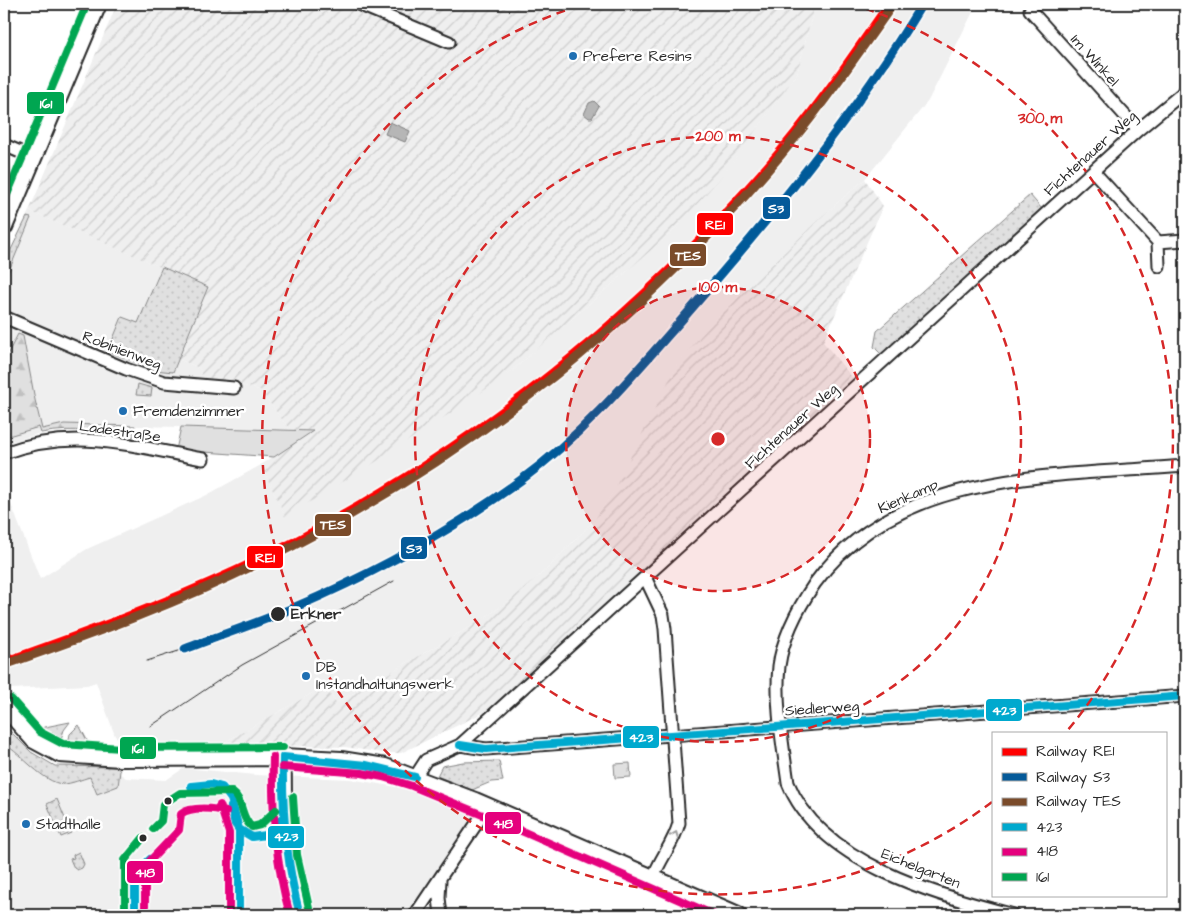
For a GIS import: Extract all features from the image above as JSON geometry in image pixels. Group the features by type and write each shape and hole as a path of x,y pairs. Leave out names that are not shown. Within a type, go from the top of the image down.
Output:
{"main road":[{"path":"4,227 98,4"},
{"path":"4,706 42,747 60,754 121,758 283,757 363,763 385,767 486,806 738,915"},
{"path":"283,757 284,836 294,897 300,915"}],"street":[{"path":"358,4 449,42"},
{"name":"Im Winkel","path":"1030,10 1138,130"},
{"name":"Fichtenauer Weg","path":"415,777 426,760 460,744 1138,130 1185,91"},
{"path":"4,145 34,158"},
{"path":"1093,171 1158,242 1159,266"},
{"path":"1158,242 1185,240"},
{"name":"Robinienweg","path":"4,317 126,369 164,382 234,388"},
{"name":"Ladestraße","path":"4,453 30,444 58,439 89,438 203,459"},
{"name":"Kienkamp","path":"782,726 779,667 784,640 809,593 822,574 863,534 883,522 927,502 972,486 1020,478 1185,466"},
{"path":"645,577 663,615 666,629 679,823 676,837 658,864 653,878"},
{"name":"Siedlerweg","path":"460,744 486,749 1185,696"},
{"name":"Eichelgarten","path":"782,726 788,783 801,809 818,827 850,851 898,878 954,899 1014,915"},
{"path":"415,915 479,820 486,806"},
{"path":"440,879 439,898 441,915"}],"shaded area":[{"name":"Prefere Resins","path":"117,4 359,4 391,18 397,4 815,4 797,74 724,174 671,233 513,370 374,463 285,517 261,465 312,431 290,430 260,390 202,376 199,368 178,359 207,287 29,211"},
{"path":"359,4 397,4 392,18"},
{"path":"815,4 977,4 928,101 865,179 822,216 715,319 677,364 613,492 595,519 548,568 508,602 470,627 336,703 325,686 221,744 155,748 128,746 115,736 96,682 87,685 11,689 4,680 4,486 40,579 87,549 207,495 261,465 285,516 513,370 671,233 724,173 797,74"},
{"path":"594,101 599,106 592,118 589,118 584,114 589,103"},
{"path":"390,122 410,131 405,142 385,134"},
{"path":"865,179 883,206 823,342 856,382 497,706 401,753 383,753 345,747 221,744 325,686 336,703 470,627 508,602 548,568 595,519 613,492 677,364 715,319 822,216"},
{"path":"29,211 208,287 178,359 199,368 203,376 260,390 290,430 64,424 42,429 41,433 4,444 4,264"},
{"path":"4,731 59,776 119,773 126,778 166,780 184,768 256,775 350,779 414,790 471,815 470,827 407,915 4,915"}],"green space":[{"path":"1030,195 1042,209 882,355 874,347 877,331"},
{"path":"27,217 31,218 4,283 4,264"},
{"path":"162,267 208,287 173,372 155,370 108,351 122,317 138,323"},
{"path":"18,334 23,336 42,429 64,424 135,426 133,438 76,430 41,433 39,427 5,437 4,361"},
{"path":"138,384 152,388 151,396 136,395"},
{"path":"181,427 313,431 274,457 176,450"},
{"path":"70,722 64,730 60,742 39,731 40,728"},
{"path":"4,725 31,752 55,766 117,767 120,771 118,786 97,794 90,777 63,784 48,779 4,744"},
{"path":"79,725 88,742 84,746 68,744 70,734"},
{"path":"499,761 503,781 491,782 472,790 437,776 442,766 463,762"},
{"path":"630,763 631,777 615,778 614,764"},
{"path":"57,799 71,833 61,837 47,804"},
{"path":"79,852 84,864 82,868 77,870 70,859 74,858 73,855"}],"tram line":[{"path":"151,726 242,665 394,581"},
{"path":"147,661 185,649"}],"rail line":[{"name":"RE1","path":"4,662 152,607 261,559 362,504 426,464 489,421 549,376 607,328 716,223 800,128 889,4"},
{"name":"S3","path":"185,649 293,608 382,566 439,534 494,499 521,480 566,443 647,360 780,204 840,126 896,46 922,4"},
{"name":"TES","path":"7,664 136,617 263,561 334,524 403,483 470,439 534,392 597,341 656,287 713,230 800,132 889,10"}],"transit line":[{"name":"161","path":"4,202 87,4"},
{"name":"423","path":"460,745 486,749 1185,696"},
{"name":"161","path":"11,699 40,732 63,744 121,748 283,747"},
{"name":"418","path":"273,757 273,797 278,856 290,915"},
{"name":"423","path":"283,757 283,797 288,856 300,915"},
{"name":"423","path":"283,757 366,765 415,777"},
{"name":"418","path":"282,767 362,773 412,786 517,829 714,915"},
{"name":"423","path":"191,786 211,784 222,787 231,799 239,829 252,837 266,835 283,817"},
{"name":"161","path":"153,829 161,821 163,804 180,793 232,792 236,795 245,819 252,827 260,825 276,810"},
{"name":"161","path":"293,797 297,855 310,912"},
{"name":"418","path":"220,805 229,833 229,915"},
{"name":"423","path":"231,807 235,824 239,830 239,915"},
{"name":"418","path":"145,915 145,866 179,830 181,814 185,811 203,808 226,812"},
{"name":"161","path":"125,915 125,860 143,838"},
{"name":"423","path":"135,915 135,874 150,859"}],"place":[{"name":"Prefere Resins","path":"573,56"},
{"name":"Fremdenzimmer","path":"123,411"},
{"name":"Erkner","path":"278,614"},
{"name":"DB Instandhaltungswerk","path":"306,676"},
{"name":"Stadthalle","path":"26,824"}]}
